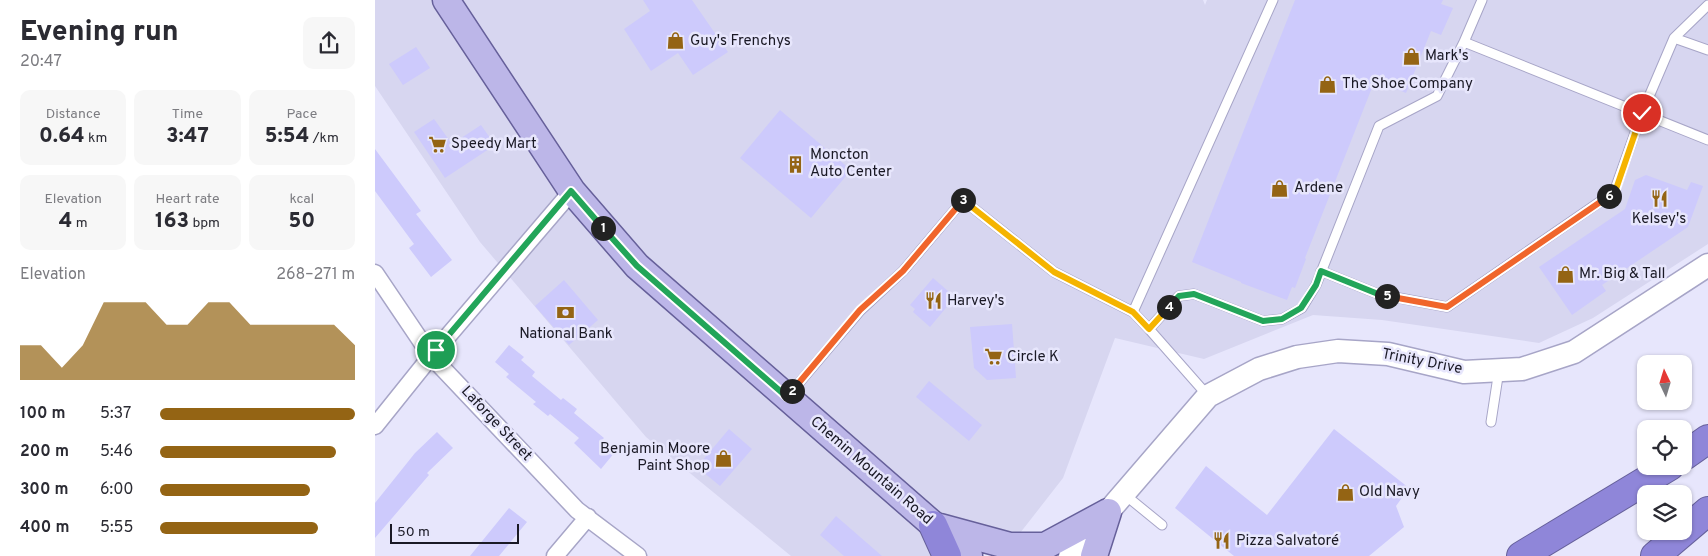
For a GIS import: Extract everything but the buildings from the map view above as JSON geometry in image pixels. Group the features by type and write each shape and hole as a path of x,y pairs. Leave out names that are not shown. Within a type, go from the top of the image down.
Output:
{"highway":[{"path":"1692,450 1708,439"},
{"path":"1521,556 1654,475"},
{"path":"1655,556 1708,510"},
{"path":"933,525 947,556"}],"main road":[{"name":"Chemin Mountain Road","path":"446,0 571,191 637,266 969,556"},
{"path":"933,525 1011,546 1045,546 1116,503"},
{"path":"1094,556 1116,503"}],"street":[{"path":"375,426 431,356 571,191"},
{"name":"Trinity Drive","path":"1070,556 1208,396 1259,370 1297,357 1339,351 1388,354 1464,372 1522,369 1574,352 1708,265"},
{"name":"Laforge Street","path":"375,272 431,356 577,510 638,556"},
{"path":"555,556 588,517"}],"lane":[{"path":"1133,312 1273,0"},
{"path":"1149,329 1179,296 1194,294 1263,321 1282,319 1301,308 1316,285 1379,126 1437,96 1464,42 1482,0"},
{"path":"1321,271 1378,294 1447,307 1615,192 1642,113 1674,38 1708,5"},
{"path":"1674,38 1708,50"},
{"path":"1464,42 1708,140"},
{"path":"787,397 860,310 903,271 963,200 1054,272 1133,312 1208,396"},
{"path":"1491,422 1499,370"},
{"path":"1116,503 1162,525"}],"shaded area":[{"path":"375,0 1203,0 1205,5 1207,0 1708,0 1708,244 1593,318 1539,343 1382,320 1313,315 1204,359 1115,338 1063,478 1010,546 947,556 791,556 646,437 480,242 375,86"}],"place":[{"name":"Guy's Frenchys","path":"676,41"},
{"name":"Mark's","path":"1411,56"},
{"name":"The Shoe Company","path":"1328,84"},
{"name":"Speedy Mart","path":"437,144"},
{"name":"Moncton Auto Center","path":"796,164"},
{"name":"Ardene","path":"1280,188"},
{"name":"Kelsey's","path":"1659,198"},
{"name":"Mr. Big & Tall","path":"1565,274"},
{"name":"Harvey's","path":"933,301"},
{"name":"National Bank","path":"566,313"},
{"name":"Circle K","path":"993,357"},
{"name":"Benjamin Moore Paint Shop","path":"724,458"},
{"name":"Old Navy","path":"1345,492"},
{"name":"Pizza Salvatoré","path":"1222,541"}],"route":[{"path":"436,350 571,191 637,266 787,397 860,310 903,271 963,200 1054,272 1133,312 1149,329 1179,296 1194,294 1263,321 1282,319 1301,308 1316,285 1321,271 1378,294 1447,307 1615,192 1642,113"}]}
